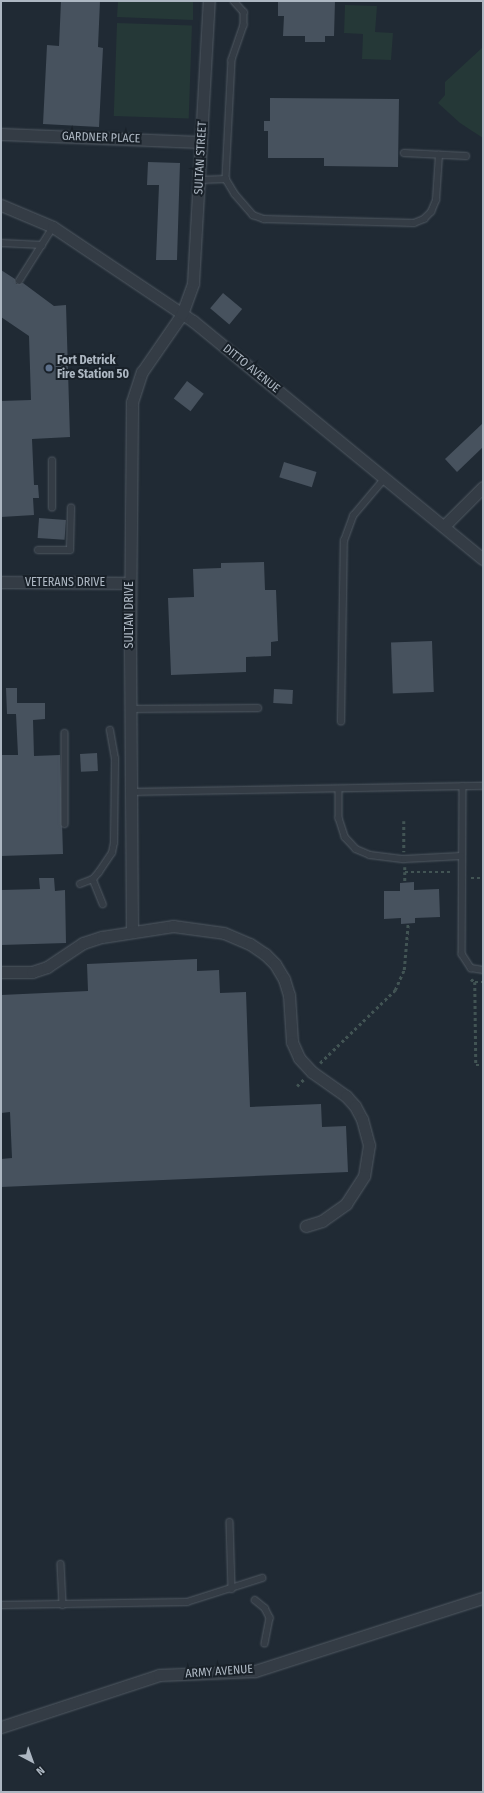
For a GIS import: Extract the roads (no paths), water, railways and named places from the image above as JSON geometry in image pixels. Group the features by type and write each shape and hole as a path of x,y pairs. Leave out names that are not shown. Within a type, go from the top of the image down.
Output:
{"street":[{"name":"SULTAN STREET","path":"182,314 194,283 208,1"},
{"name":"GARDNER PLACE","path":"1,134 201,142"},
{"name":"DITTO AVENUE","path":"1,205 53,227 182,314 385,477 483,559"},
{"name":"SULTAN DRIVE","path":"132,931 130,583 132,402 142,372 182,314"},
{"path":"444,526 483,487"},
{"name":"VETERANS DRIVE","path":"1,582 130,583"},
{"path":"1,972 32,972 47,967 83,943 132,931 174,926 203,929 230,936 250,944 265,954 276,964 284,979 289,996 292,1042 299,1058 312,1072 346,1096 359,1112 366,1130 369,1160 364,1176 346,1204 322,1220 306,1226"},
{"name":"ARMY AVENUE","path":"1,1727 159,1675 255,1671 483,1598"}],"lane":[{"path":"234,1 244,12 244,25 232,60 226,179 235,194 253,215 264,219 414,223 424,219 432,212 436,200 439,155"},
{"path":"404,153 466,156"},
{"path":"199,180 226,179"},
{"path":"19,281 53,227"},
{"path":"1,243 42,246"},
{"path":"52,461 52,508"},
{"path":"341,722 344,542 353,516 385,477"},
{"path":"38,550 70,550 71,508"},
{"path":"130,709 258,708"},
{"path":"80,884 93,879 107,861 114,843 114,759 110,730"},
{"path":"65,733 65,824"},
{"path":"462,786 462,954 471,968 483,970"},
{"path":"132,792 199,789 340,790 483,786"},
{"path":"340,790 339,818 345,837 356,849 370,855 404,859 461,856"},
{"path":"93,879 103,904"},
{"path":"230,1522 232,1589"},
{"path":"61,1564 63,1605"},
{"path":"1,1605 188,1602 232,1589 262,1578"},
{"path":"255,1600 265,1608 270,1618 265,1644"}],"place":[{"name":"Fort Detrick Fire Station 50","path":"49,368"}]}
